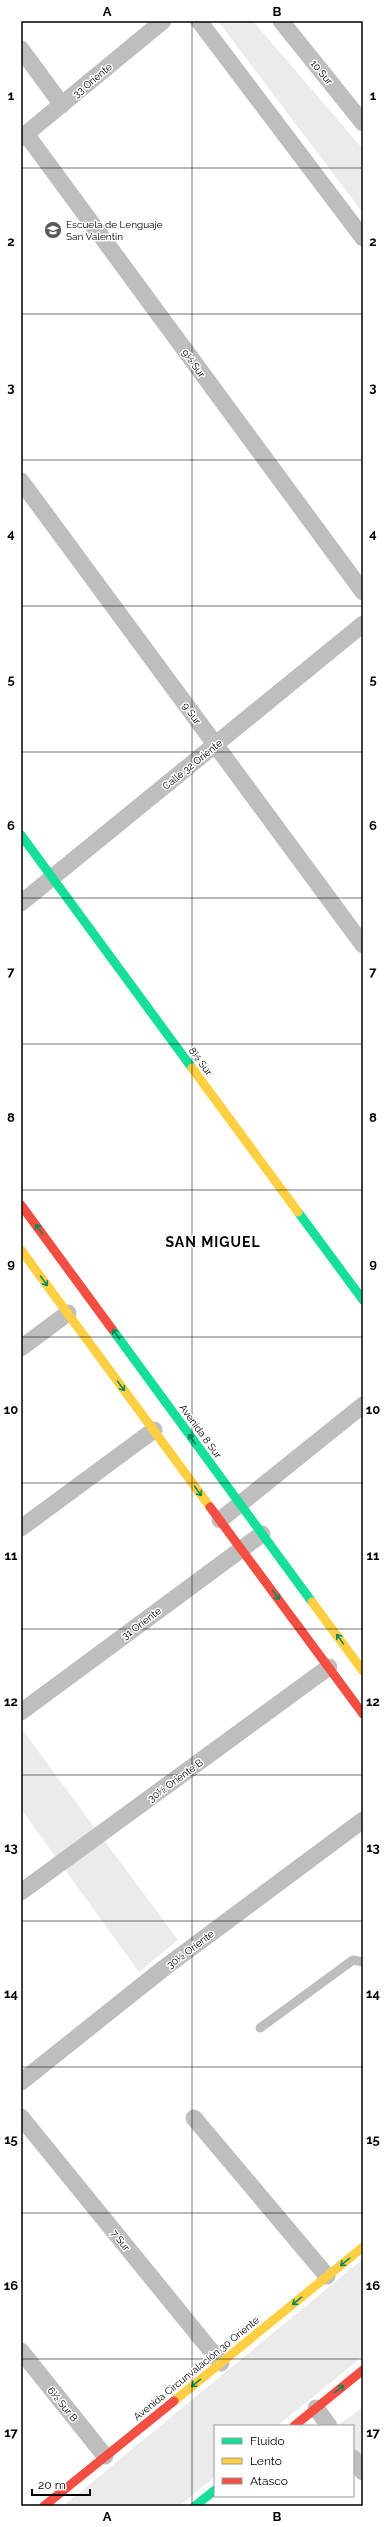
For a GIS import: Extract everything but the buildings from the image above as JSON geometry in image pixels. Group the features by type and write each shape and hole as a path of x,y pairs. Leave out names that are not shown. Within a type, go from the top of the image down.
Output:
{"street":[{"path":"199,21 363,238"},
{"name":"10 Sur","path":"281,21 363,123"},
{"name":"33 Oriente","path":"23,136 161,22"},
{"path":"21,49 62,105"},
{"name":"9½ Sur","path":"23,136 363,592"},
{"name":"9 Sur","path":"21,481 363,945"},
{"name":"Calle 32 Oriente","path":"21,903 363,624"},
{"name":"8½ Sur","path":"21,836 363,1300"},
{"name":"Avenida 8 Sur","path":"21,1205 363,1670"},
{"path":"21,1250 363,1714"},
{"path":"21,1348 68,1313"},
{"path":"220,1520 363,1405"},
{"path":"21,1528 154,1430"},
{"name":"31 Oriente","path":"21,1712 262,1534"},
{"name":"30½ Oriente B","path":"21,1892 329,1668"},
{"name":"30½ Oriente","path":"21,2082 164,1968 363,1820"},
{"name":"7 Sur","path":"21,2117 221,2362"},
{"path":"194,2118 327,2276"},
{"name":"Avenida Circunvalación 30 Oriente","path":"44,2506 363,2247"},
{"name":"6½ Sur B","path":"21,2351 105,2456"},
{"path":"295,2425 363,2370"},
{"path":"316,2408 328,2425"},
{"path":"354,2459 363,2472"},
{"path":"195,2506 214,2491"}],"lane":[{"path":"260,2028 353,1960 363,1962"}],"shaded area":[{"path":"218,21 253,21 363,149 363,213"},
{"path":"21,1728 178,1940 139,1972 21,1809"},
{"path":"363,2259 363,2356 278,2425 214,2425 214,2478 179,2506 63,2506"},
{"path":"362,2408 363,2409 363,2462 354,2449 354,2425 338,2425"}],"traffic: fast":[{"path":"21,835 192,1068"},
{"path":"298,1212 363,1300"},
{"path":"112,1329 312,1602"},
{"path":"195,2506 214,2491"}],"traffic: slow":[{"path":"192,1068 298,1212"},
{"path":"21,1250 210,1507"},
{"path":"312,1602 363,1671"},
{"path":"174,2401 363,2247"}],"traffic: jam":[{"path":"21,1205 112,1329"},
{"path":"210,1507 363,1714"},
{"path":"295,2425 363,2370"},
{"path":"44,2506 174,2401"}],"place":[{"name":"Escuela de Lenguaje San Valentin","path":"53,230"}],"district":[{"name":"SAN MIGUEL","path":"213,1242"}]}
